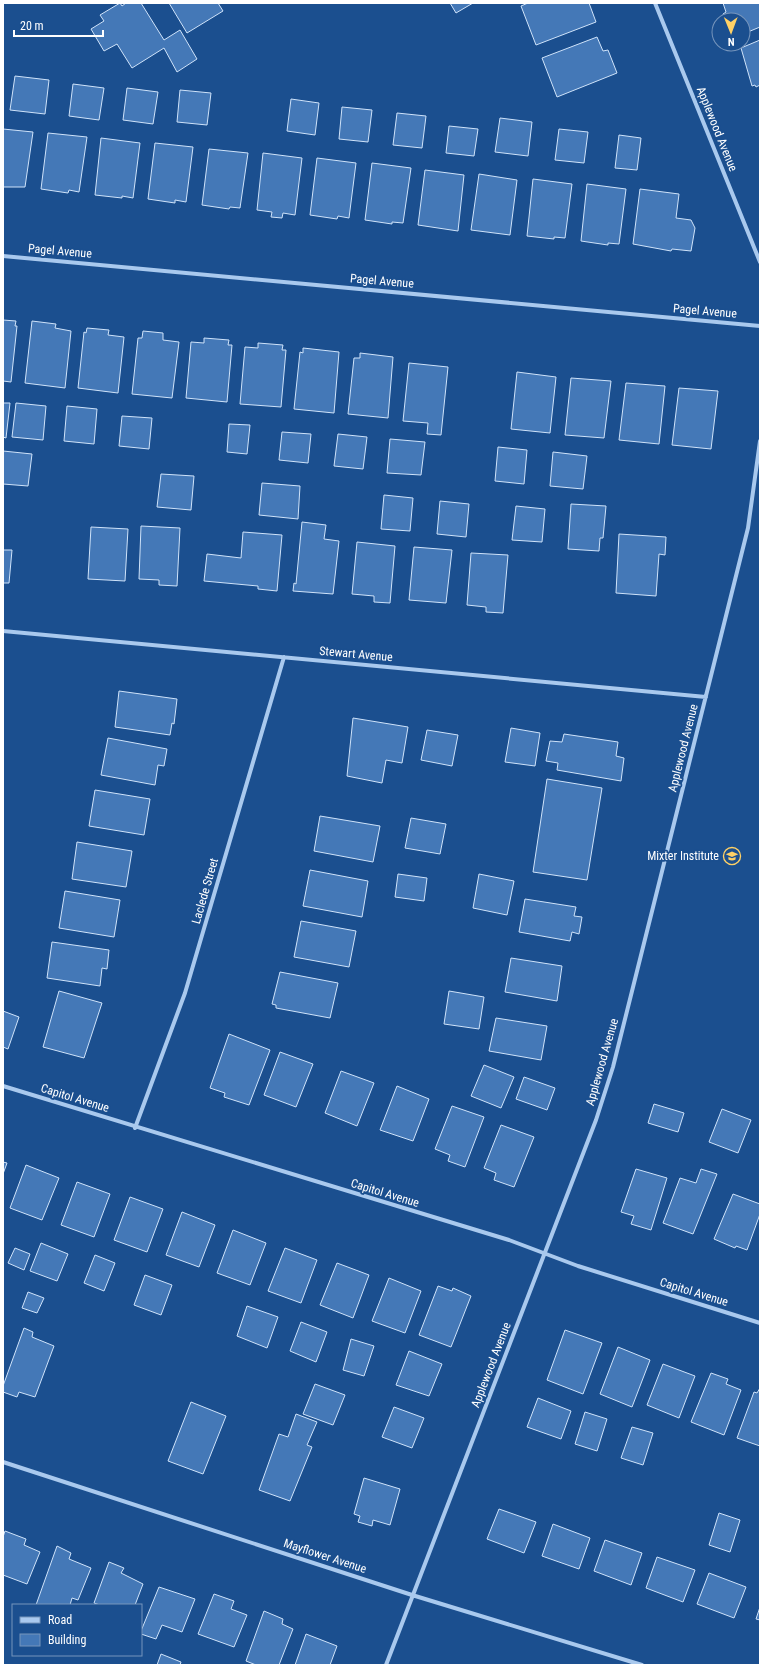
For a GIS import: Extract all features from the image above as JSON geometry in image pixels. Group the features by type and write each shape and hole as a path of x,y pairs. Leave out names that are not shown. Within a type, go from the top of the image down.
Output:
{"street":[{"name":"Applewood Avenue","path":"655,3 760,262"},
{"name":"Pagel Avenue","path":"3,256 760,326"},
{"name":"Applewood Avenue","path":"386,1665 412,1594 596,1120 613,1067 748,528 760,440"},
{"name":"Stewart Avenue","path":"3,631 706,697"},
{"name":"Laclede Street","path":"135,1128 185,993 284,657"},
{"name":"Capitol Avenue","path":"3,1086 135,1128 509,1240 578,1266 760,1323"},
{"name":"Mayflower Avenue","path":"3,1462 412,1594 642,1665"}],"building":[{"path":"120,3 122,6 126,3 141,3 164,40 180,30 197,59 177,72 164,48 132,68 117,44 104,51 91,29 104,21 100,15"},
{"path":"169,3 218,3 223,11 187,33"},
{"path":"450,3 473,3 456,13"},
{"path":"528,3 589,3 596,22 536,45 521,6"},
{"path":"723,3 760,3 760,27 751,31 751,12 726,12"},
{"path":"597,37 603,51 608,50 617,73 557,97 542,58"},
{"path":"760,40 760,85 756,87 755,85 752,86 742,52 751,52 751,44"},
{"path":"15,76 49,80 45,114 10,110"},
{"path":"73,84 104,88 99,120 69,116"},
{"path":"127,88 158,92 153,124 123,120"},
{"path":"180,90 211,93 207,125 177,122"},
{"path":"291,99 319,103 315,135 287,131"},
{"path":"342,107 372,110 368,142 339,139"},
{"path":"397,113 426,116 422,148 393,145"},
{"path":"500,118 532,122 528,156 495,152"},
{"path":"449,126 478,129 474,156 446,153"},
{"path":"3,129 33,132 25,187 3,187"},
{"path":"559,129 588,132 584,163 555,160"},
{"path":"48,133 87,137 79,192 69,190 68,193 41,189"},
{"path":"619,135 641,138 637,170 615,168"},
{"path":"101,138 140,143 133,198 95,195"},
{"path":"155,143 193,147 186,202 175,200 175,203 148,199"},
{"path":"209,149 248,153 240,208 230,207 229,209 202,205"},
{"path":"263,153 302,158 295,215 283,213 282,218 271,217 272,212 257,210"},
{"path":"317,158 356,163 349,218 338,216 337,219 310,215"},
{"path":"372,163 411,168 403,223 392,222 392,224 365,220"},
{"path":"425,170 464,175 458,231 418,225"},
{"path":"479,174 517,180 510,235 471,230"},
{"path":"533,179 572,184 565,238 554,237 554,239 527,236"},
{"path":"587,184 626,189 619,244 608,243 608,245 581,241"},
{"path":"640,189 679,194 676,218 691,220 695,228 691,251 672,249 671,251 633,244"},
{"path":"3,320 16,321 15,326 17,326 11,382 3,381"},
{"path":"32,321 56,324 55,328 71,331 65,388 25,383"},
{"path":"87,328 109,330 108,335 124,337 118,393 78,388 84,332 86,333"},
{"path":"143,331 163,333 163,340 179,342 172,398 132,394 138,338 142,338"},
{"path":"204,338 229,340 228,345 232,345 227,402 186,398 191,342 204,343"},
{"path":"258,343 283,345 282,350 286,350 281,407 240,404 245,347 258,348"},
{"path":"303,348 339,352 334,413 294,409 300,352 303,353"},
{"path":"360,353 393,357 388,418 348,414 354,358 360,358"},
{"path":"409,363 448,367 441,435 427,434 428,423 403,421"},
{"path":"517,372 556,377 550,433 511,429"},
{"path":"571,378 611,381 604,438 565,435"},
{"path":"626,383 665,386 659,444 619,440"},
{"path":"679,388 718,391 711,449 672,445"},
{"path":"3,403 10,403 6,438 3,437"},
{"path":"16,403 46,406 43,440 12,437"},
{"path":"67,406 97,409 94,444 64,441"},
{"path":"122,416 152,418 149,449 119,446"},
{"path":"229,424 250,425 247,454 227,452"},
{"path":"282,432 311,434 308,463 279,460"},
{"path":"338,434 367,437 363,469 334,466"},
{"path":"390,439 425,442 421,475 387,473"},
{"path":"498,447 527,450 524,484 495,481"},
{"path":"3,451 32,454 28,486 3,484"},
{"path":"553,452 587,456 583,489 550,486"},
{"path":"161,474 194,476 191,510 157,507"},
{"path":"262,483 300,486 298,519 259,515"},
{"path":"384,495 413,498 410,531 381,529"},
{"path":"440,501 469,504 466,537 437,534"},
{"path":"571,504 606,506 603,538 600,538 599,551 568,549"},
{"path":"516,506 545,509 542,542 512,540"},
{"path":"302,522 326,525 324,539 339,541 333,594 293,591 294,583 296,584"},
{"path":"141,526 180,528 177,586 159,585 159,580 139,579"},
{"path":"91,527 128,529 125,581 88,579"},
{"path":"243,532 282,535 277,591 258,589 258,586 204,581 207,554 241,558"},
{"path":"619,534 666,537 665,555 659,554 656,596 616,593"},
{"path":"357,542 395,546 390,603 374,602 374,596 352,594"},
{"path":"414,547 452,550 446,603 409,600"},
{"path":"3,550 12,550 9,583 3,583"},
{"path":"471,553 508,555 503,613 486,612 486,607 467,605"},
{"path":"119,691 177,699 174,724 172,723 170,735 115,727"},
{"path":"353,718 408,727 402,763 386,760 382,783 347,776"},
{"path":"511,728 540,733 535,766 505,762"},
{"path":"427,730 458,735 452,766 421,760"},
{"path":"564,734 618,742 616,756 624,758 621,781 557,770 558,763 546,761 550,741 562,742"},
{"path":"108,738 167,749 164,766 158,765 155,785 101,775"},
{"path":"547,779 602,788 587,880 533,872"},
{"path":"95,790 150,799 144,835 89,826"},
{"path":"320,816 380,826 373,862 314,851"},
{"path":"411,818 446,824 440,854 405,848"},
{"path":"77,842 132,851 126,887 72,879"},
{"path":"310,870 368,881 362,917 303,906"},
{"path":"398,874 427,878 424,901 395,897"},
{"path":"479,874 514,881 507,915 473,908"},
{"path":"65,891 120,900 114,937 59,928"},
{"path":"525,899 576,907 574,916 582,917 579,934 572,932 570,941 519,932"},
{"path":"301,921 356,931 349,967 294,957"},
{"path":"52,942 109,950 107,969 102,968 100,986 47,978"},
{"path":"511,958 562,966 557,1001 505,992"},
{"path":"280,972 338,983 330,1018 276,1008 276,1005 272,1004"},
{"path":"59,991 102,1003 84,1058 43,1047"},
{"path":"449,991 484,997 479,1029 444,1024"},
{"path":"3,1011 19,1017 8,1049 3,1047"},
{"path":"496,1018 547,1026 541,1060 489,1051"},
{"path":"229,1034 270,1050 249,1105 224,1097 225,1093 210,1088"},
{"path":"280,1052 313,1064 296,1107 264,1095"},
{"path":"484,1065 514,1077 501,1108 471,1096"},
{"path":"341,1071 374,1083 357,1126 325,1113"},
{"path":"524,1077 555,1088 547,1110 516,1099"},
{"path":"397,1086 429,1099 413,1141 380,1130"},
{"path":"654,1104 684,1113 678,1132 648,1123"},
{"path":"452,1106 484,1117 465,1167 448,1161 450,1155 435,1149"},
{"path":"722,1109 751,1120 738,1153 709,1142"},
{"path":"501,1125 534,1137 514,1187 494,1180 496,1173 484,1168"},
{"path":"3,1162 7,1163 3,1174"},
{"path":"26,1165 59,1178 42,1220 10,1208"},
{"path":"636,1169 667,1178 651,1230 631,1224 634,1216 621,1212"},
{"path":"701,1169 717,1174 693,1234 663,1223 680,1178 696,1183"},
{"path":"77,1182 110,1194 94,1237 61,1225"},
{"path":"733,1194 760,1204 760,1214 747,1250 736,1246 735,1248 714,1239"},
{"path":"130,1197 163,1209 147,1252 114,1240"},
{"path":"182,1212 215,1225 199,1267 166,1255"},
{"path":"233,1230 266,1243 250,1285 217,1273"},
{"path":"41,1243 68,1254 57,1281 30,1271"},
{"path":"15,1248 30,1254 24,1270 8,1263"},
{"path":"285,1248 317,1260 301,1303 268,1291"},
{"path":"95,1255 115,1263 104,1291 84,1283"},
{"path":"337,1263 369,1275 353,1318 320,1305"},
{"path":"145,1275 172,1285 161,1315 134,1305"},
{"path":"389,1278 421,1291 405,1333 372,1321"},
{"path":"438,1286 452,1291 453,1288 471,1296 451,1347 419,1335"},
{"path":"28,1292 44,1298 37,1313 22,1308"},
{"path":"247,1306 278,1317 267,1348 237,1336"},
{"path":"301,1322 327,1332 316,1362 290,1351"},
{"path":"24,1328 33,1332 32,1337 54,1346 35,1397 19,1392 17,1397 3,1392 3,1386"},
{"path":"565,1330 602,1343 583,1394 547,1380"},
{"path":"351,1339 374,1346 364,1376 343,1370"},
{"path":"618,1347 650,1360 632,1407 600,1394"},
{"path":"409,1351 442,1364 429,1396 396,1385"},
{"path":"663,1364 695,1376 679,1418 647,1405"},
{"path":"711,1373 728,1379 726,1384 741,1390 724,1435 691,1422"},
{"path":"315,1384 345,1395 333,1425 303,1414"},
{"path":"760,1388 760,1446 737,1438 754,1392 757,1393"},
{"path":"538,1398 571,1411 561,1439 527,1427"},
{"path":"191,1402 226,1416 203,1474 168,1461"},
{"path":"394,1407 424,1418 412,1448 382,1437"},
{"path":"585,1412 607,1419 597,1451 575,1444"},
{"path":"296,1414 317,1422 307,1445 312,1447 290,1501 259,1490 279,1434 288,1437"},
{"path":"632,1427 653,1433 643,1465 621,1458"},
{"path":"364,1478 400,1489 390,1525 373,1520 372,1526 358,1522 360,1516 354,1514"},
{"path":"499,1509 536,1522 524,1553 487,1539"},
{"path":"719,1513 740,1520 730,1552 709,1545"},
{"path":"553,1524 590,1538 579,1569 542,1556"},
{"path":"5,1531 26,1539 24,1545 40,1552 27,1584 3,1575 3,1537"},
{"path":"605,1540 642,1553 631,1585 594,1571"},
{"path":"57,1546 71,1553 69,1559 91,1568 78,1600 72,1598 70,1604 36,1604"},
{"path":"657,1557 695,1570 683,1602 646,1588"},
{"path":"109,1562 124,1568 121,1573 143,1584 135,1604 94,1603"},
{"path":"709,1573 746,1587 734,1618 697,1604"},
{"path":"159,1587 195,1599 182,1632 162,1625 156,1639 142,1634 142,1629"},
{"path":"214,1594 234,1601 231,1609 247,1615 234,1647 198,1634"},
{"path":"760,1607 760,1620 756,1619"},
{"path":"264,1611 283,1619 282,1624 293,1629 279,1665 256,1665 246,1661"},
{"path":"306,1634 337,1646 330,1665 295,1665"},
{"path":"161,1654 181,1662 180,1665 157,1665"}],"place":[{"name":"Mixter Institute","path":"732,856"}]}
